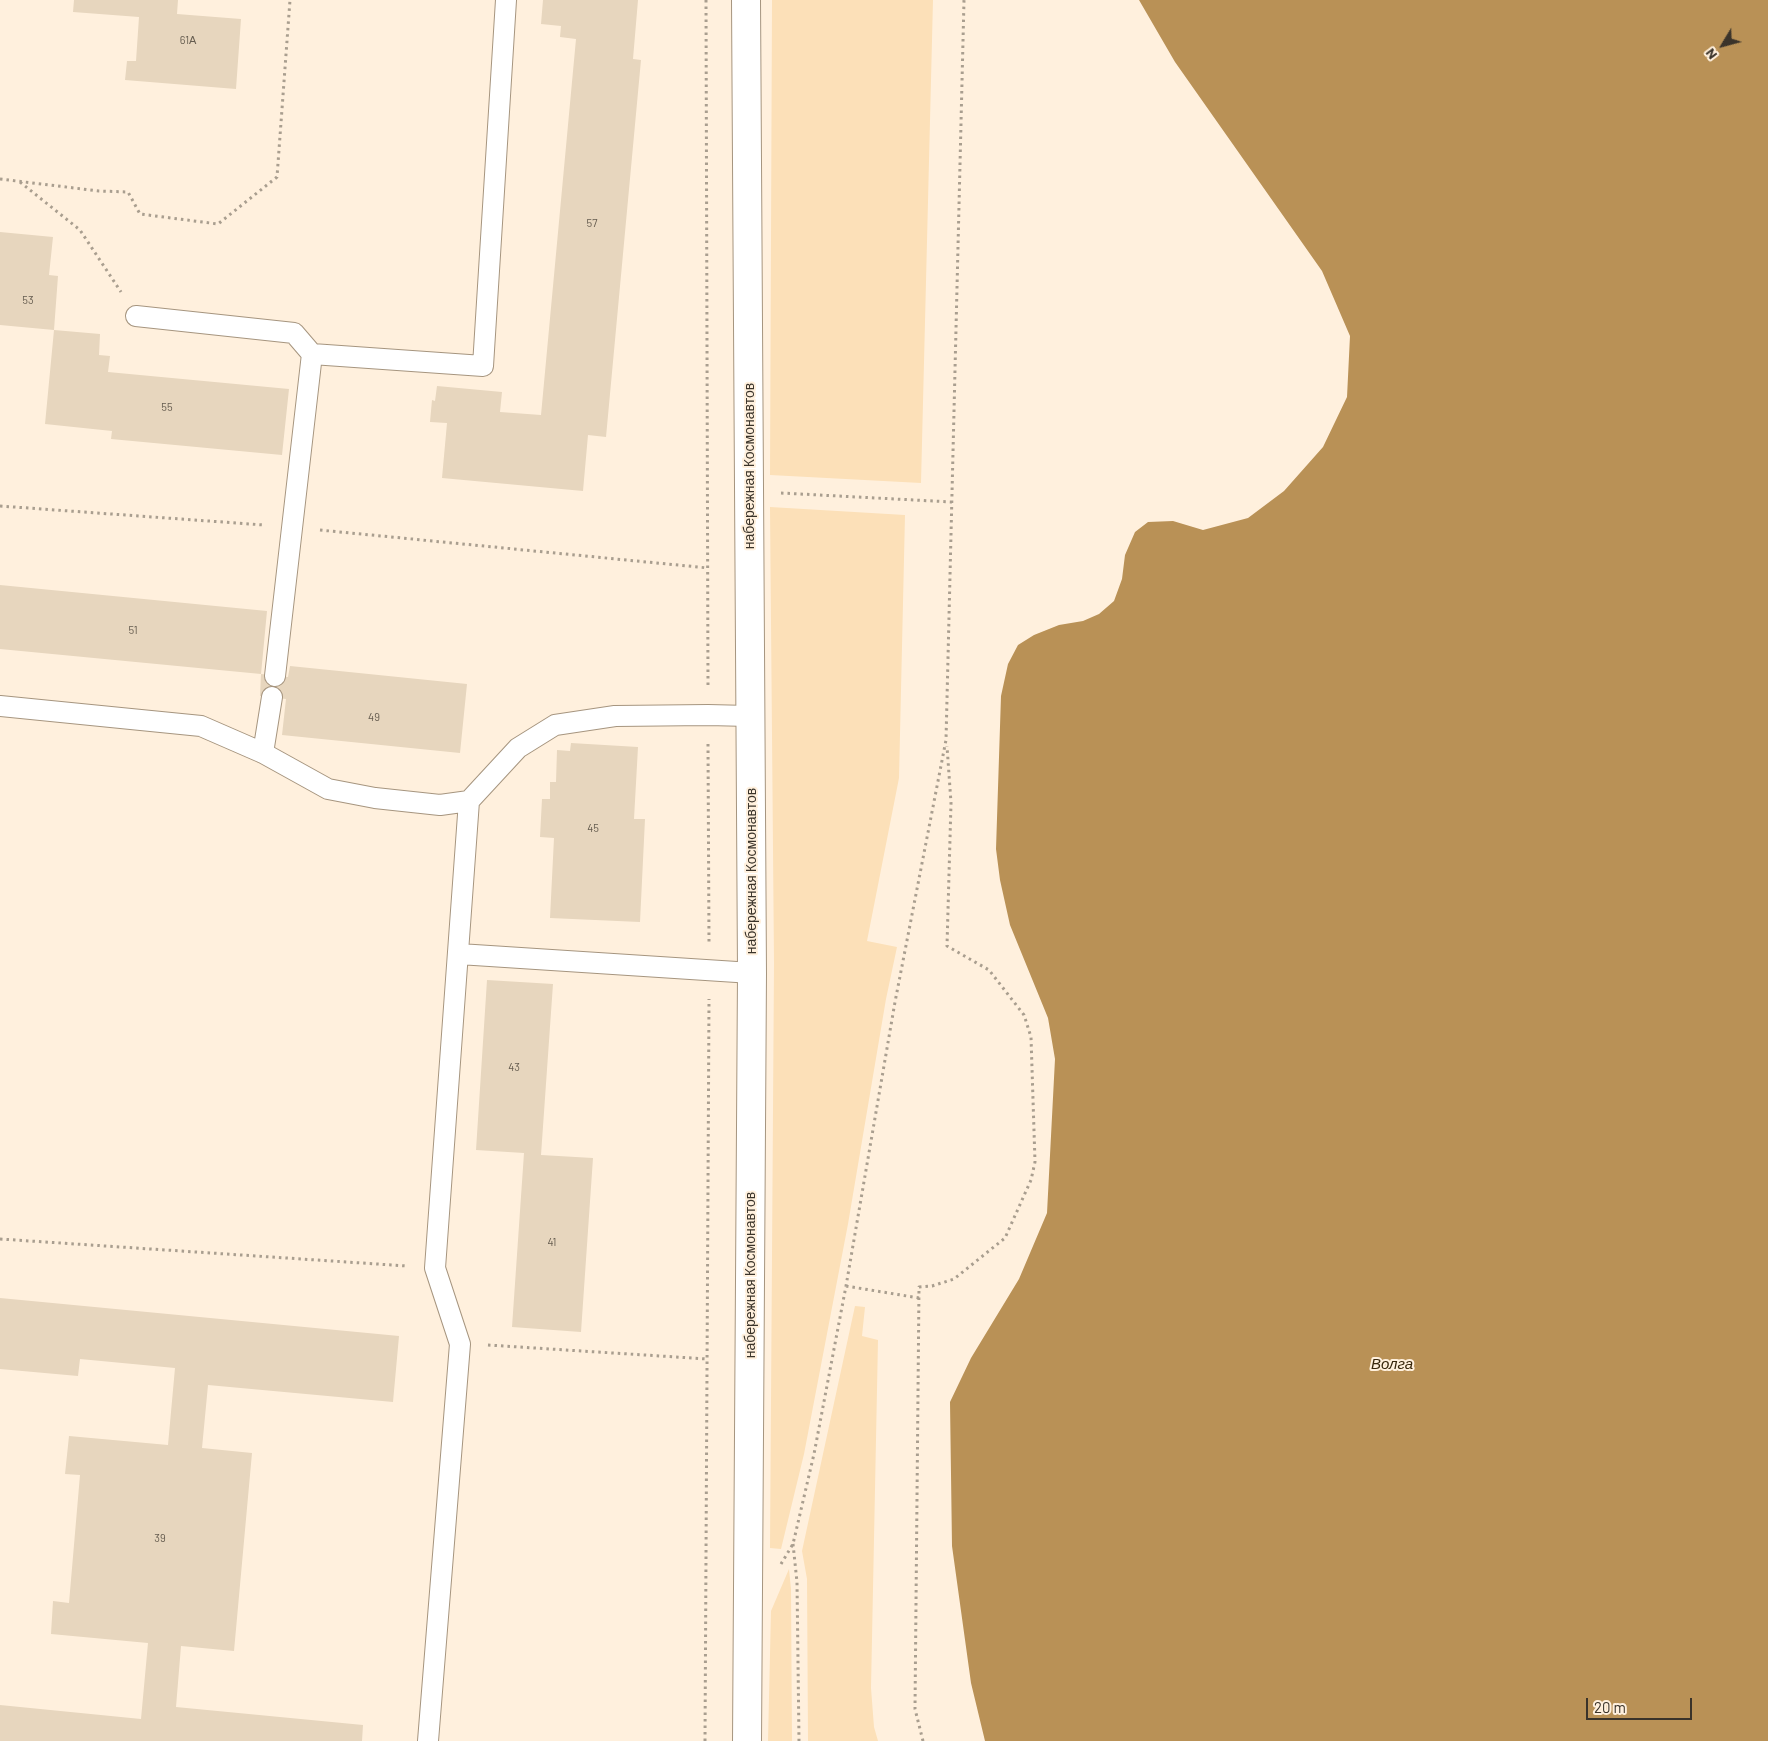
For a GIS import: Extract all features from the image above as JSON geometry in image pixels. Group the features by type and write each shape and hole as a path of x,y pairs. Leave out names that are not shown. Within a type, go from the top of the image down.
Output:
{"street":[{"name":"набережная Космонавтов","path":"746,0 752,973 747,1741"}],"lane":[{"path":"136,316 294,333 312,354 483,366 506,0"},
{"path":"275,676 312,354"},
{"path":"263,753 272,697"},
{"path":"0,706 201,726 263,753 328,789 376,798 440,805 469,801"},
{"path":"428,1741 460,1344 435,1268 469,801 518,748 555,725 615,716 750,716"},
{"path":"459,954 752,973"}],"path":[{"path":"0,179 99,191 128,192 140,214 218,224 277,177 290,0"},
{"path":"705,1741 709,970 706,0"},
{"path":"923,1741 915,1709 919,1287 932,1286 954,1279 1005,1238 1031,1180 1035,1162 1031,1037 1024,1015 989,970 947,946 951,803 946,740 964,0"},
{"path":"20,182 80,230 136,316"},
{"path":"799,494 952,502"},
{"path":"0,506 292,527 708,568"},
{"path":"780,1568 793,1544 814,1454 846,1286 895,1002 946,740"},
{"path":"0,1239 435,1268"},
{"path":"846,1286 919,1298"},
{"path":"460,1344 707,1359"},
{"path":"793,1544 797,1591 800,1741"}],"shaded area":[{"path":"772,0 933,0 921,483 770,475"},
{"path":"770,507 905,515 899,778 867,941 897,947 886,999 848,1224 804,1454 781,1549 770,1548 774,963"},
{"path":"855,1306 865,1307 862,1336 878,1340 871,1688 874,1727 878,1741 808,1741 807,1579 802,1551"},
{"path":"789,1569 791,1589 792,1741 768,1741 771,1611"}],"water":[{"name":"Волга","path":"1139,0 1768,0 1768,1741 985,1741 971,1683 952,1546 950,1402 971,1358 1019,1279 1047,1213 1055,1059 1048,1018 1010,925 1000,880 996,849 1001,696 1008,664 1018,645 1034,635 1059,625 1083,621 1099,614 1114,601 1122,579 1125,555 1135,532 1148,522 1173,521 1203,530 1248,518 1284,491 1323,447 1347,397 1350,336 1322,271 1175,62"}],"building":[{"path":"74,0 178,0 177,14 241,19 236,89 125,80 127,61 136,61 139,17 73,12"},
{"path":"543,0 638,0 633,59 641,60 606,437 588,435 583,491 442,478 447,423 430,422 432,400 435,401 437,386 502,392 500,412 541,415 576,39 560,37 561,26 541,24"},
{"path":"0,232 53,237 49,275 58,276 54,330 0,325"},
{"path":"54,330 100,334 99,355 110,356 108,372 289,389 282,455 111,439 112,431 45,424"},
{"path":"0,585 267,611 261,674 0,649"},
{"path":"290,666 467,684 460,753 282,735 286,699 260,696 261,674 288,677"},
{"path":"571,743 638,747 634,819 645,819 640,922 550,918 554,838 540,837 542,799 550,799 550,782 556,782 557,750 570,751"},
{"path":"487,980 553,984 541,1155 593,1158 581,1332 512,1327 524,1153 476,1150"},
{"path":"0,1298 399,1336 393,1402 208,1385 202,1448 252,1453 234,1651 181,1646 176,1707 363,1725 362,1741 0,1741 0,1705 141,1719 148,1643 51,1634 53,1601 69,1603 80,1475 65,1474 69,1436 168,1445 175,1368 80,1359 78,1376 0,1369"}]}
